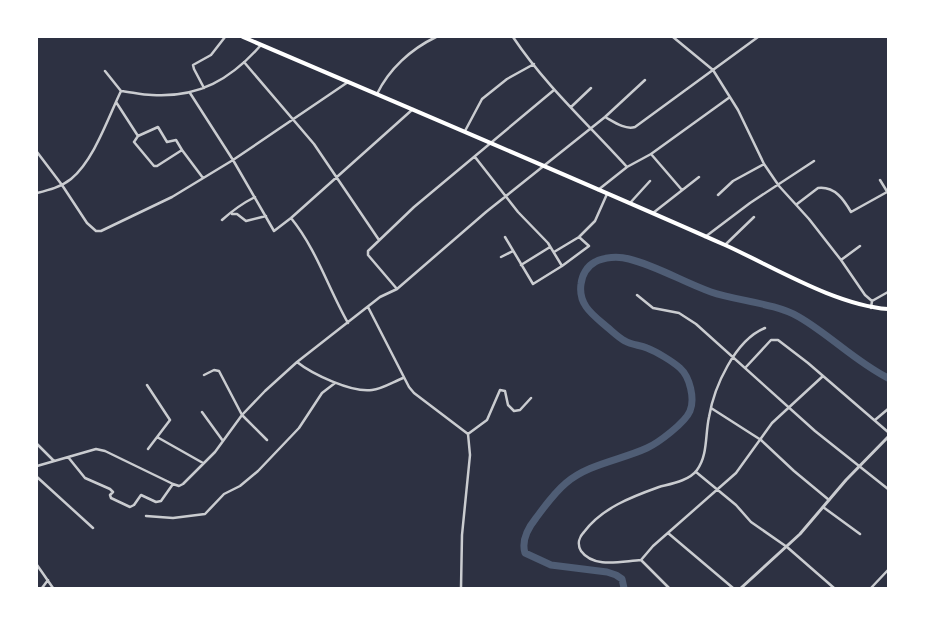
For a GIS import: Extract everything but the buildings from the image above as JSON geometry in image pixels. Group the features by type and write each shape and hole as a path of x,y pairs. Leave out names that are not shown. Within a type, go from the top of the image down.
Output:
{"highway":[{"path":"243,37 492,142 725,245 821,290 871,308 888,309"}],"street":[{"path":"204,88 194,69 194,65 211,55 225,37"},
{"path":"377,94 384,79 396,66 421,46 436,37"},
{"path":"513,37 554,90 626,167"},
{"path":"673,37 712,70 730,97 764,164 779,186 797,204 841,260 865,295 872,302"},
{"path":"605,117 618,124 635,128 758,37"},
{"path":"105,70 121,91 151,95 190,93 222,80 244,62 261,45"},
{"path":"244,62 294,118 336,176 379,240"},
{"path":"465,131 482,99 507,79 534,64"},
{"path":"37,466 96,449 105,451 173,484 179,486 183,484 202,463 215,452 242,415 265,391 297,362 380,297 397,289 543,165 605,117 645,80"},
{"path":"37,152 62,185 87,224 96,231 101,232 172,197 233,160 349,82"},
{"path":"571,107 591,88"},
{"path":"397,289 368,254 368,251 516,120 554,90"},
{"path":"37,193 62,185 78,172 91,153 121,91"},
{"path":"190,93 233,160 274,231 292,218 336,176 413,109"},
{"path":"598,190 626,167 651,154 730,97"},
{"path":"116,102 138,136"},
{"path":"182,150 155,167 134,142 138,136 158,127 167,142 176,140 203,178"},
{"path":"651,154 682,190"},
{"path":"475,157 522,216 554,252 562,266"},
{"path":"705,237 750,203 779,186 814,161"},
{"path":"718,195 733,181 764,164"},
{"path":"653,214 699,177"},
{"path":"629,203 650,180"},
{"path":"797,204 818,188 822,187 830,189 842,198 851,212 888,192 880,180"},
{"path":"554,252 579,237 595,221 607,194"},
{"path":"222,220 231,214 236,206 255,197"},
{"path":"231,214 237,214 246,221 266,216"},
{"path":"725,245 754,217"},
{"path":"292,218 308,240 335,302 348,323"},
{"path":"505,237 533,284 562,266 589,246 579,237"},
{"path":"841,260 860,246"},
{"path":"521,265 550,247"},
{"path":"501,257 513,251"},
{"path":"871,308 872,302 888,292"},
{"path":"637,294 653,308 679,313 696,324 733,358 746,367 815,432 861,466 888,489"},
{"path":"368,307 403,378 414,393 468,434 470,455 462,535 461,588"},
{"path":"765,328 755,332 733,358 717,385 711,408 704,452 696,472 680,481 658,488 606,510 589,524 581,536 578,544 581,550 593,561 616,562 641,560 668,533 743,466 772,423 822,376"},
{"path":"746,367 771,340 775,339 790,349 888,432"},
{"path":"297,362 306,369 335,383 371,391 403,378"},
{"path":"204,375 214,370 219,371 242,415 267,440"},
{"path":"146,516 173,518 205,514 224,494 240,486 258,471 299,428 322,393 335,383"},
{"path":"147,385 169,418 169,422 148,449"},
{"path":"468,434 488,420 500,390 505,391 508,405 514,411 520,410 531,398"},
{"path":"711,408 761,440 794,471 829,500"},
{"path":"875,420 888,409"},
{"path":"202,412 223,441"},
{"path":"158,437 202,463"},
{"path":"741,588 787,547 846,480 888,437"},
{"path":"37,444 54,461"},
{"path":"68,457 85,478 110,489 113,492 110,496 111,498 130,507 134,505 141,495 156,502 161,501 173,484"},
{"path":"696,472 736,505 751,522 787,547 832,588"},
{"path":"37,477 93,528"},
{"path":"823,507 860,534"},
{"path":"668,533 733,588"},
{"path":"641,560 669,588"},
{"path":"37,565 53,588"},
{"path":"871,588 888,570"},
{"path":"42,588 48,580"}],"waterway":[{"path":"624,588 622,579 616,575 607,572 551,565 525,553 524,548 526,534 530,526 550,500 566,483 584,471 647,448 671,432 683,421 690,411 692,394 689,382 684,372 669,360 655,352 623,340 592,314 584,304 581,291 582,277 585,271 592,264 607,258 629,259 650,266 711,292 779,308 810,324 876,372 888,378"}]}
